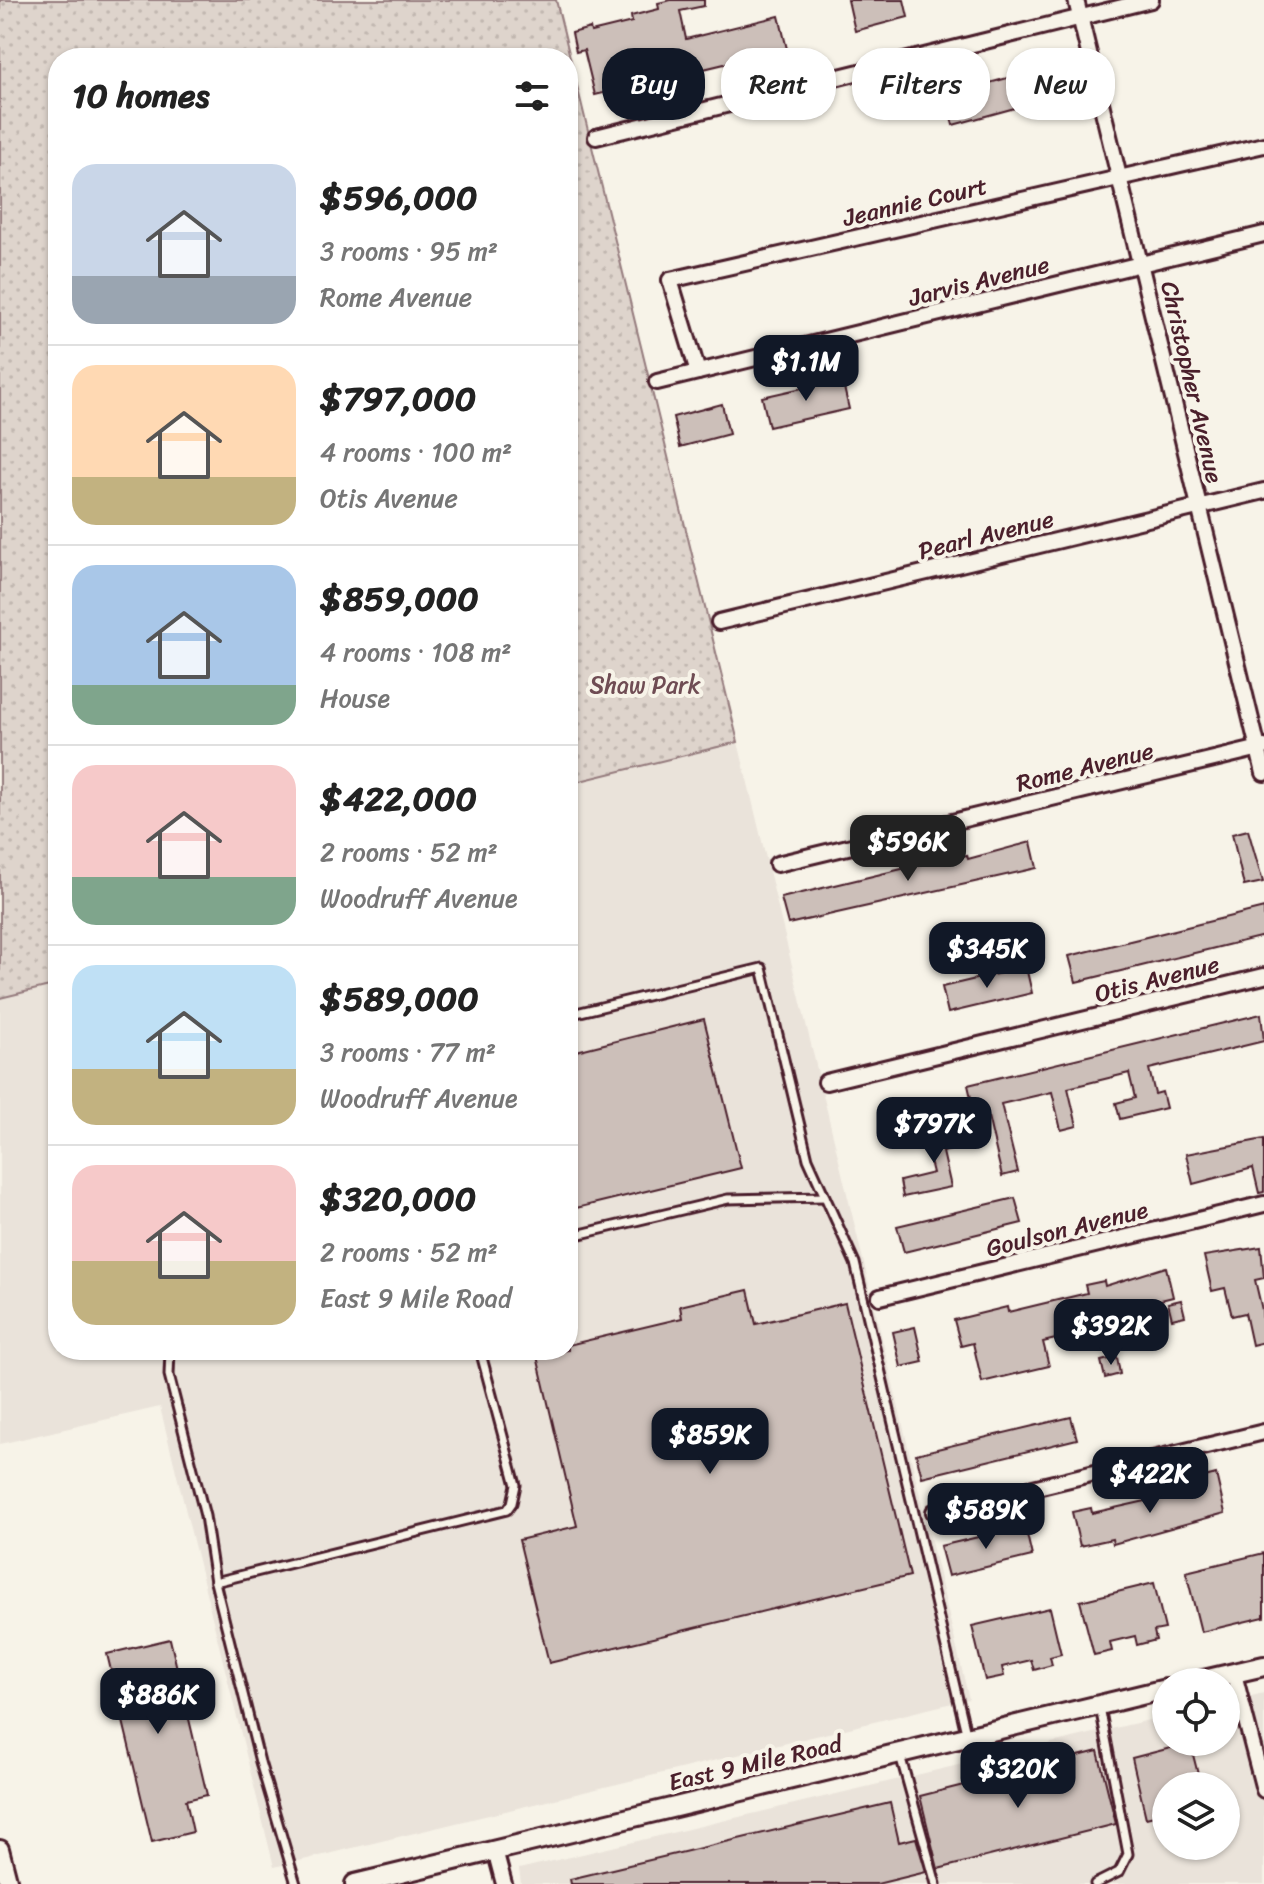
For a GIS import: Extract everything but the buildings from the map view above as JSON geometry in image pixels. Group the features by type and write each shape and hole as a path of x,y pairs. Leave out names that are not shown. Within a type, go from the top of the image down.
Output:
{"main road":[{"path":"1240,1672 1264,1666"},
{"name":"East 9 Mile Road","path":"355,1884 1152,1692"}],"street":[{"name":"Christopher Avenue","path":"1076,0 1264,773"},
{"path":"596,137 1151,0"},
{"name":"Jeannie Court","path":"698,372 670,280 1264,145"},
{"name":"Jarvis Avenue","path":"657,382 1264,234"},
{"name":"Pearl Avenue","path":"719,622 1264,491"},
{"name":"Rome Avenue","path":"777,864 1260,748"},
{"name":"Otis Avenue","path":"826,1082 1264,976"},
{"name":"Goulson Avenue","path":"880,1297 1264,1204"},
{"path":"934,1512 1264,1432"},
{"path":"1240,1697 1264,1790"},
{"path":"495,1850 504,1884"},
{"path":"1,1855 9,1884"}],"lane":[{"path":"578,1013 762,968 808,1159 855,1263 967,1737"},
{"path":"578,1235 728,1199 825,1197"},
{"path":"170,1360 169,1375 205,1516 215,1582 260,1762 296,1884"},
{"path":"215,1582 507,1510 516,1485 483,1360"},
{"path":"1095,1884 1119,1872 1128,1854 1100,1705"},
{"path":"899,1751 936,1884"}],"shaded area":[{"path":"738,742 969,1699 274,1867 160,1407 0,1444 0,998 48,986 48,1360 578,1360 578,782"},
{"path":"1264,1693 1264,1884 521,1884 519,1869 1152,1719 1152,1756 1240,1756 1240,1699"}],"green space":[{"name":"Shaw Park","path":"0,0 556,0 568,48 48,48 48,986 0,998"},
{"name":"Shaw Park","path":"578,90 738,742 578,782"}]}
